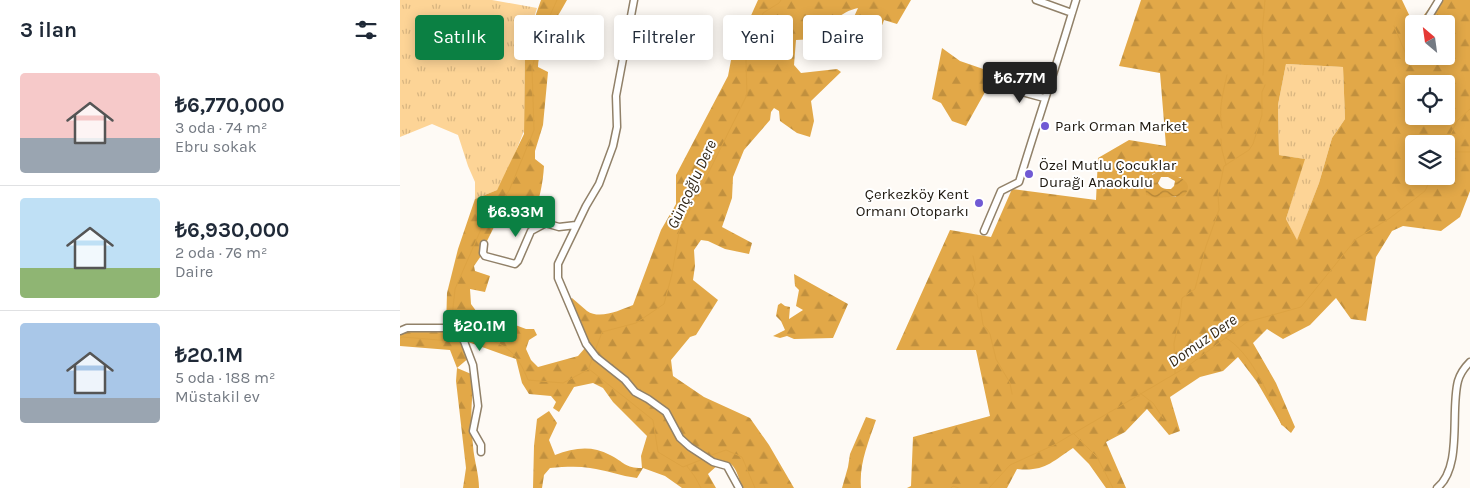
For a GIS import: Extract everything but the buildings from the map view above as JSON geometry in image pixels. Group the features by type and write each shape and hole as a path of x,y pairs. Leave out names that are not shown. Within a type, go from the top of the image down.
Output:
{"street":[{"path":"634,0 616,96 617,127 613,146 599,184 576,225 558,264 558,278 586,344 596,357 625,380 636,392 666,412 680,438 713,462 727,466 738,488"},
{"path":"1036,0 1072,13"},
{"path":"984,231 1002,191 1020,182 1044,98 1053,76 1076,0"},
{"path":"1430,15 1439,0"},
{"path":"995,88 1004,87 1044,98"},
{"path":"528,218 568,234 573,233"},
{"path":"484,244 482,253 485,256 514,264 518,261 531,231 544,224"},
{"path":"551,226 576,225"},
{"path":"562,226 573,233"},
{"path":"400,331 406,328 446,328 462,336 474,365 478,406 473,431 480,445 481,452"},
{"path":"1436,488 1443,483 1448,473 1454,434 1458,380 1470,362"}],"green space":[{"path":"400,0 492,0 537,8 535,15 514,15 514,60 525,60 524,131 509,168 497,190 475,199 475,182 458,135 432,124 400,137"},
{"path":"541,0 567,0 559,15 536,15"},
{"path":"758,0 911,0 897,24 884,20 882,25 882,15 855,15 858,8 842,15 803,15 803,40 796,40 794,65 801,73 837,69 841,72 811,101 814,121 810,137 797,133 780,121 779,111 774,108 771,112 770,120 744,150 733,177 732,198 722,227 752,243 749,254 725,249 708,241 701,240 694,250 695,266 693,280 718,300 696,335 690,337 671,360 673,376 704,397 750,418 769,445 794,488 742,488 734,468 728,463 722,462 708,474 716,488 682,488 665,476 643,468 637,478 585,467 575,467 550,468 544,475 542,488 533,488 537,419 549,411 557,423 549,440 555,455 576,449 596,450 628,466 642,468 641,456 647,436 613,402 603,388 593,383 574,387 559,412 553,408 556,402 551,396 529,394 522,383 516,359 468,342 465,344 470,357 457,368 450,350 400,346 400,331 446,328 447,293 458,249 475,199 497,190 524,134 525,60 539,60 538,67 548,72 543,125 535,151 535,159 544,166 539,199 532,218 507,206 500,215 483,253 474,266 475,271 490,276 485,292 470,289 471,304 482,319 507,322 526,329 534,329 537,335 529,340 526,349 531,360 538,367 578,356 585,348 565,303 572,298 587,311 598,315 633,305 661,230 676,204 676,175 728,76 731,60 793,60 793,15 751,15"},
{"path":"1141,0 1402,0 1409,15 1405,15 1405,65 1455,65 1455,15 1424,15 1435,0 1470,0 1470,191 1460,217 1441,231 1403,226 1392,231 1376,257 1366,321 1351,319 1336,298 1310,325 1283,339 1267,329 1253,343 1276,383 1295,427 1291,433 1282,425 1257,382 1238,357 1223,371 1200,377 1170,397 1180,431 1169,435 1147,409 1125,432 1106,442 1126,488 1106,488 1089,464 1073,448 1047,465 1034,469 1017,469 1007,488 907,488 911,486 913,437 990,416 976,350 896,350 950,230 991,237 1012,189 1096,200 1098,158 1129,140 1166,146 1160,73 1119,66","holes":["1286,64 1343,67 1345,119 1332,138 1319,183 1297,240 1286,219 1305,159 1279,155 1278,105","1162,171 1175,177 1181,177 1176,197 1165,196 1152,174"]},
{"path":"942,48 960,61 989,71 989,85 966,126 952,121 941,103 932,99"},
{"path":"1286,64 1343,67 1345,119 1332,138 1319,183 1297,241 1286,219 1304,159 1279,155 1278,105"},
{"path":"794,274 848,304 833,338 794,339 787,336 780,338 773,336 785,330 781,321 776,316 778,305 781,303 790,307 789,319 803,310 796,306 799,290 795,286"},
{"path":"457,368 476,376 471,420 479,488 463,488 466,468 456,381"},
{"path":"866,417 876,420 861,470 861,488 842,488 850,454"}],"water":[{"path":"1162,171 1186,182 1188,190 1184,196 1156,198 1146,195 1146,186 1149,179","holes":["1161,177 1168,177 1175,181 1171,189 1163,188 1158,183"]}],"waterway":[{"path":"451,327 455,289 485,220 509,191 534,130 532,68 541,35 557,0"},
{"name":"Günçoğlu Dere","path":"595,351 602,332 636,323 664,304 672,274 679,232 747,95 746,60 763,13 781,0"},
{"path":"1263,75 1262,34 1265,0"},
{"path":"1394,26 1411,66"},
{"path":"1222,128 1221,108 1227,75"},
{"path":"1175,373 1174,343 1182,298 1195,289 1206,246 1219,210 1218,194 1224,166 1249,150 1253,144 1262,115 1262,92 1265,85"},
{"name":"Domuz Dere","path":"1450,135 1457,121 1470,109"},
{"path":"1221,139 1226,165"},
{"path":"1455,152 1470,152"},
{"name":"Domuz Dere","path":"989,488 1010,465 1054,445 1188,366 1247,322 1301,307 1356,239 1390,218 1425,191 1428,185"},
{"path":"973,256 976,270 972,273 975,283 972,290 977,295 983,325 990,334 996,359 1010,383 1012,394"},
{"name":"Domuz Dere","path":"464,335 469,333 498,343 506,348 518,359 528,380 563,383 589,369 653,420 658,452 683,467 703,459"},
{"name":"Domuz Dere","path":"400,338 450,341 459,337"},
{"path":"1226,338 1236,345 1252,365 1266,389 1282,425"},
{"name":"Günçoğlu Dere","path":"589,368 592,359"},
{"path":"1140,393 1153,403 1163,418"},
{"path":"1073,433 1097,457 1113,488"},
{"name":"Domuz Dere","path":"709,456 726,450 742,457 755,488"},
{"path":"687,466 701,488"},
{"name":"Domuz Dere","path":"951,488 953,486 959,488"}],"place":[{"name":"Park Orman Market","path":"1045,126"},
{"name":"Özel Mutlu Çocuklar Durağı Anaokulu","path":"1029,174"},
{"name":"Çerkezköy Kent Ormanı Otoparkı","path":"979,203"}]}
